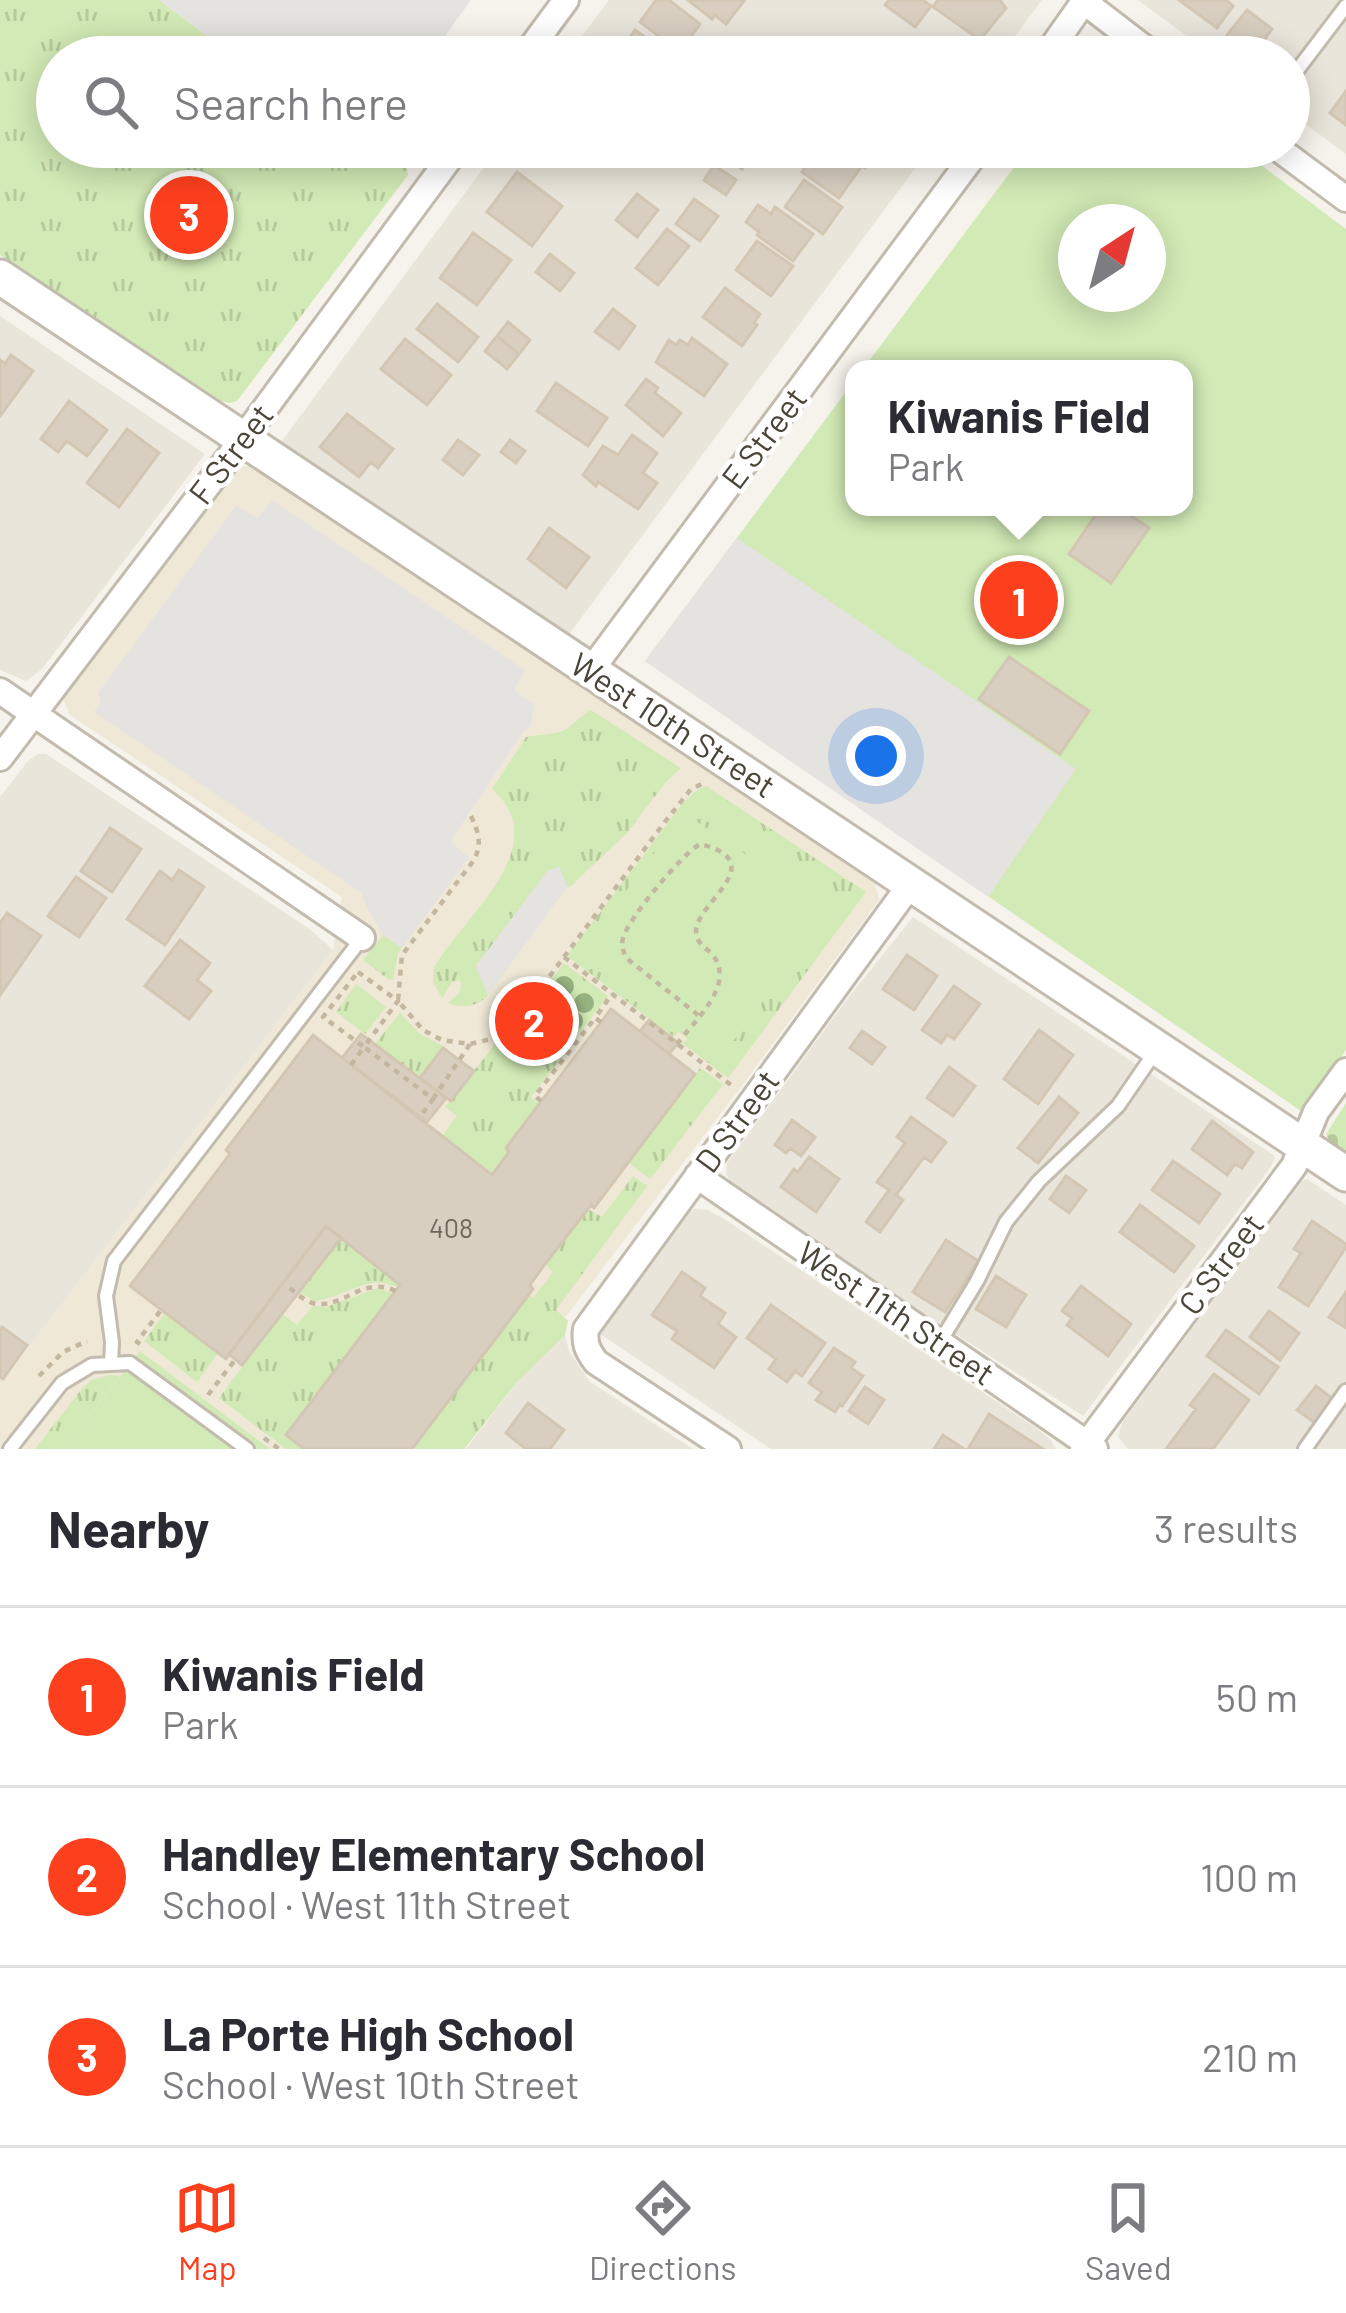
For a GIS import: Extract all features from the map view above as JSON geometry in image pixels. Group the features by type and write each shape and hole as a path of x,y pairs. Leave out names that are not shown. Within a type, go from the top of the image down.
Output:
{"street":[{"path":"539,36 566,0"},
{"path":"1059,36 1084,0 1129,36"},
{"name":"F Street","path":"0,758 442,168"},
{"name":"E Street","path":"591,670 964,168"},
{"path":"1304,168 1346,199"},
{"name":"West 10th Street","path":"0,277 1346,1174"},
{"path":"0,691 362,938"},
{"name":"D Street","path":"728,1449 596,1361 584,1340 589,1321 910,885"},
{"name":"C Street","path":"1088,1447 1294,1166 1316,1112 1346,1071"},
{"name":"West 11th Street","path":"697,1176 1088,1447"}],"lane":[{"path":"1310,53 1346,6"},
{"path":"111,1364 106,1296 114,1262 362,938"},
{"path":"940,1342 1006,1222 1040,1181 1118,1106 1158,1049"},
{"path":"10,1449 62,1383 92,1365 130,1363 247,1449"},
{"path":"1305,1449 1346,1391"}],"path":[{"path":"433,1099 323,1017 358,972 398,1001 423,1030 442,1040 470,1044 491,1039 508,1028 692,789 707,781"},
{"path":"351,1065 398,1001 402,955 480,848 471,816"},
{"path":"677,1044 720,987 722,974 696,931 730,871 722,852 700,844 686,852 651,897 624,933 622,946 626,958 698,1015"},
{"path":"563,958 738,1091"},
{"path":"542,1101 535,1096 598,1020 612,994"},
{"path":"420,1117 470,1044"},
{"path":"290,1288 317,1304 369,1286 396,1291"},
{"path":"147,1350 137,1342 161,1310"},
{"path":"208,1395 236,1360"},
{"path":"261,1436 279,1449"}],"shaded area":[{"path":"159,0 471,0 445,36 207,36"},
{"path":"609,0 1042,0 1015,36 582,36"},
{"path":"1138,0 1346,0 1346,154 1310,127 1310,36 1187,36"},
{"path":"483,168 915,168 567,637 279,445"},
{"path":"0,316 205,454 42,669 26,681 0,670"},
{"path":"253,467 874,880 879,900 465,1449 0,1449 0,1385 333,950 342,897 70,715 63,699 235,470"},
{"path":"272,500 525,670 514,690 534,704 531,726 452,839 469,857 402,948 383,935 362,893 94,712 101,702 98,693 236,506 258,518"},
{"path":"737,538 1076,769 988,897 645,661"},
{"path":"38,754 46,754 311,930 333,950 0,1385 0,797"},
{"path":"559,867 567,887 488,995 476,966 547,871"},
{"path":"913,917 1275,1156 1083,1416 906,1302 731,1183 726,1174 727,1163"},
{"path":"1307,1179 1346,1205 1346,1449 1128,1449 1118,1436 1122,1423"},
{"path":"694,1209 708,1210 726,1220 1039,1430 1055,1449 771,1449 600,1334"},
{"path":"562,1323 569,1351 589,1381 693,1449 466,1449"}],"green space":[{"path":"0,0 159,0 207,36 36,36 36,168 407,168 408,175 237,401 230,403 0,255"},
{"path":"1013,168 1265,168 1346,229 1346,1050 1301,1111 645,661 845,393 845,516 1193,516 1193,360 870,360"},
{"path":"591,710 681,768 626,834 571,886 567,887 559,867 476,965 488,995 469,1006 448,1003 460,992 461,983 452,982 442,998 433,982 434,968 510,858 514,834 510,811 492,789 526,737 561,731"},
{"path":"706,786 866,892 728,1078 683,1044 699,1023 691,1017 674,1037 567,956 683,803"},
{"path":"684,813 830,911 715,1060 579,956"},
{"path":"383,935 402,948 393,980 363,960"},
{"path":"564,963 608,996 531,1097 539,1104 506,1147 509,1152 492,1175 443,1135 457,1116 445,1107"},
{"path":"356,984 386,1007 365,1034 336,1012"},
{"path":"400,1013 420,1034 445,1047 422,1080 375,1044"},
{"path":"700,1068 723,1084 650,1179 629,1163"},
{"path":"1346,1103 1346,1156 1332,1146 1326,1134"},
{"path":"633,1176 647,1186 556,1310 568,1321 565,1335 517,1382 464,1449 412,1449 529,1294 533,1298 553,1272 545,1264 588,1209 602,1217"},
{"path":"341,1238 398,1288 368,1284 315,1301 299,1292"},
{"path":"378,1288 394,1294 287,1435 304,1449 286,1449 219,1398 282,1314 297,1325 313,1306 326,1307"},
{"path":"165,1313 218,1353 197,1382 144,1341"},
{"path":"140,1351 270,1449 64,1449"},
{"path":"120,1376 64,1449 35,1449 91,1380"}],"building":[{"path":"656,0 669,0 700,24 691,36 659,36 640,22"},
{"path":"688,0 742,0 744,1 726,24"},
{"path":"889,0 923,0 931,6 915,27 885,5"},
{"path":"938,0 1000,0 1006,8 983,36 974,36 933,7"},
{"path":"1179,0 1226,0 1233,6 1217,28"},
{"path":"1247,10 1272,29 1267,36 1227,35"},
{"path":"1346,91 1346,125 1330,113"},
{"path":"712,168 718,168 736,180 726,195 704,180"},
{"path":"804,168 860,168 839,198 802,172"},
{"path":"517,172 562,206 532,246 487,212"},
{"path":"804,180 842,207 823,234 785,207"},
{"path":"637,194 658,210 637,237 616,220"},
{"path":"694,199 718,216 700,241 676,224"},
{"path":"758,205 771,214 775,207 813,234 793,261 746,222"},
{"path":"667,229 689,246 658,285 636,268"},
{"path":"473,233 511,260 477,305 440,278"},
{"path":"757,241 793,266 771,296 736,270"},
{"path":"550,254 574,273 560,291 536,272"},
{"path":"725,288 760,314 742,346 703,317"},
{"path":"437,304 478,337 458,362 417,329"},
{"path":"613,309 635,326 619,349 595,332"},
{"path":"508,322 530,340 519,354 497,336"},
{"path":"497,336 519,354 507,369 485,351"},
{"path":"692,338 727,364 704,396 656,362 669,340 688,345"},
{"path":"405,339 451,375 427,405 381,369"},
{"path":"11,355 33,371 0,416 0,360 5,364"},
{"path":"646,379 658,388 655,393 681,413 663,436 626,405"},
{"path":"556,383 607,418 588,446 537,411"},
{"path":"69,401 107,430 87,456 67,441 58,452 41,439"},
{"path":"347,414 393,449 378,468 371,462 359,477 320,447"},
{"path":"127,429 159,453 119,507 87,483"},
{"path":"632,435 657,453 643,473 657,483 638,509 583,475 603,446 618,455"},
{"path":"458,440 479,455 463,475 443,460"},
{"path":"510,440 525,451 516,463 501,452"},
{"path":"1095,516 1131,516 1149,528 1111,583 1069,554"},
{"path":"549,528 589,557 566,588 528,559"},
{"path":"1009,657 1089,711 1060,754 979,699"},
{"path":"110,828 141,849 112,892 81,871"},
{"path":"179,870 204,887 165,945 127,919 160,871 172,880"},
{"path":"76,877 106,898 79,937 48,916"},
{"path":"7,913 41,936 0,995 0,923"},
{"path":"180,940 210,963 197,980 211,991 189,1019 145,986"},
{"path":"907,955 937,976 914,1010 883,989"},
{"path":"954,986 980,1004 954,1039 947,1035 941,1043 922,1030"},
{"path":"611,1009 695,1074 594,1208 591,1205 545,1264 530,1285 533,1289 412,1449 304,1449 286,1435 400,1285 326,1226 226,1359 130,1286 313,1035 492,1175 509,1152 506,1148"},
{"path":"649,1020 678,1043 669,1054 640,1031"},
{"path":"1039,1030 1073,1055 1038,1104 1004,1079"},
{"path":"862,1031 885,1047 872,1064 850,1048"},
{"path":"361,1034 446,1098 427,1122 342,1058"},
{"path":"443,1048 474,1071 451,1101 420,1078"},
{"path":"949,1067 975,1086 953,1116 927,1098"},
{"path":"1059,1097 1078,1113 1038,1163 1018,1148"},
{"path":"911,1117 946,1142 931,1162 924,1157 896,1195 903,1200 880,1232 866,1222 889,1190 877,1182 905,1143 897,1137"},
{"path":"792,1120 815,1137 801,1156 775,1145"},
{"path":"1212,1121 1253,1152 1242,1168 1235,1164 1227,1175 1192,1149"},
{"path":"809,1157 839,1179 816,1212 781,1187"},
{"path":"1173,1161 1220,1194 1199,1223 1152,1190"},
{"path":"1066,1176 1086,1190 1069,1213 1050,1199"},
{"path":"1140,1205 1194,1246 1174,1272 1120,1232"},
{"path":"1312,1221 1346,1247 1308,1306 1279,1287 1301,1253 1294,1249"},
{"path":"326,1226 341,1238 242,1365 229,1354"},
{"path":"946,1240 978,1261 945,1312 913,1292"},
{"path":"682,1272 705,1288 700,1296 725,1313 718,1324 736,1337 714,1368 672,1339 677,1331 652,1315"},
{"path":"996,1276 1026,1295 1006,1327 976,1309"},
{"path":"1081,1286 1131,1324 1108,1356 1067,1325 1072,1318 1062,1311"},
{"path":"1346,1292 1346,1328 1329,1317"},
{"path":"771,1305 825,1343 802,1376 795,1371 787,1382 769,1369 776,1359 747,1338"},
{"path":"1269,1311 1299,1333 1280,1360 1250,1337"},
{"path":"2,1327 27,1345 3,1379 0,1377"},
{"path":"1226,1330 1278,1367 1259,1394 1207,1356"},
{"path":"834,1348 855,1362 851,1368 863,1376 835,1412 816,1400 822,1392 809,1383"},
{"path":"1214,1374 1249,1400 1213,1449 1166,1449 1196,1409 1190,1405"},
{"path":"1316,1386 1333,1399 1315,1423 1297,1410"},
{"path":"865,1387 884,1400 868,1424 849,1411"},
{"path":"528,1403 564,1430 550,1449 526,1449 506,1433"},
{"path":"989,1414 1043,1449 968,1449"},
{"path":"943,1435 964,1449 934,1449"}],"place":[{"name":"La Porte High School","path":"189,215"},
{"name":"Kiwanis Field","path":"1019,600"},
{"name":"Handley Elementary School","path":"534,1021"}]}
